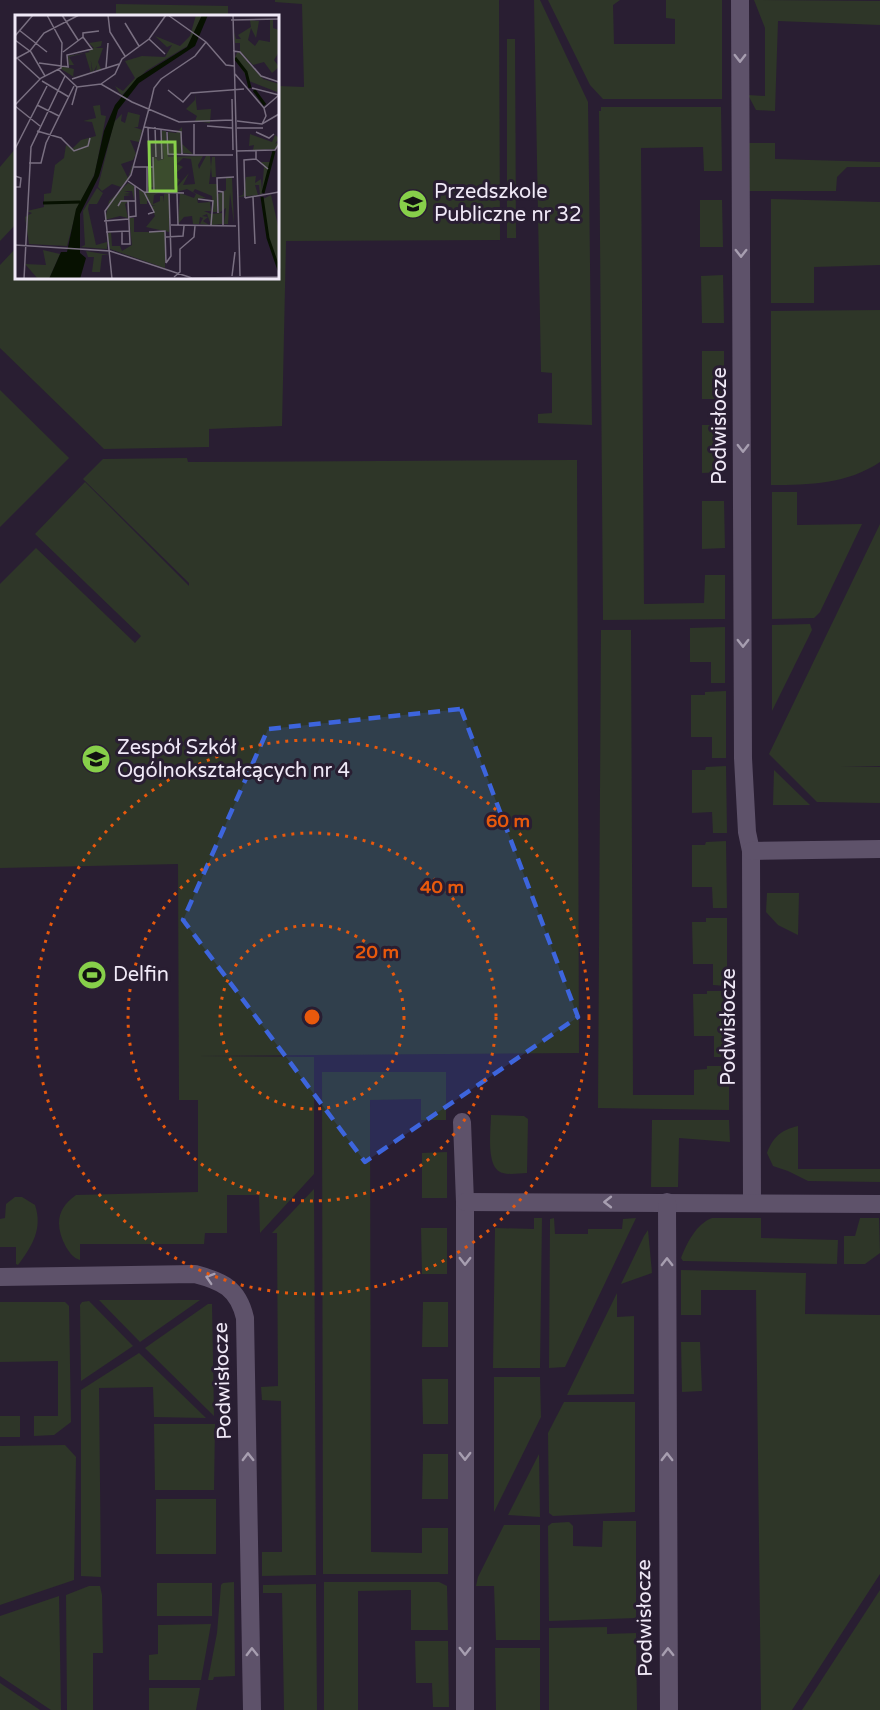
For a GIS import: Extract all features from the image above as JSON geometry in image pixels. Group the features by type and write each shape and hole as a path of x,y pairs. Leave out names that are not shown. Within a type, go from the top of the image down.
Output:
{"street":[{"name":"Podwisłocze","path":"741,0 743,758 747,832 751,850 752,1203"},
{"path":"751,850 880,849"},
{"path":"462,1122 465,1202 465,1710"},
{"path":"465,1202 880,1204"},
{"name":"Podwisłocze","path":"666,1203 669,1710"},
{"name":"Podwisłocze","path":"0,1277 195,1274 214,1279 228,1287 242,1306 245,1330 252,1710"}],"highlighted area":[{"path":"461,709 578,1017 365,1162 183,920 268,729"}],"green space":[{"path":"275,0 499,0 500,240 286,241 282,426 209,429 209,447 104,449 0,348 0,265 15,249 15,279 279,279 279,86 304,87 302,4 275,2"},
{"path":"534,0 540,0 588,102 592,425 538,423 538,414 552,413 552,373 541,372"},
{"path":"548,0 620,0 613,5 614,44 675,44 675,19 666,18 666,0 722,0 722,99 603,99 590,85"},
{"path":"754,0 880,1 880,25 778,21 775,111 756,110 748,95 765,96 765,28"},
{"path":"116,4 228,6 228,15 116,15"},
{"path":"507,39 515,39 516,238 507,238"},
{"path":"601,107 721,107 722,171 704,171 703,147 641,148 644,604 704,603 705,575 725,575 725,619 603,620 599,111"},
{"path":"749,143 775,143 775,159 880,162 880,167 847,167 837,177 836,191 749,191"},
{"path":"15,149 15,225 0,241 0,167"},
{"path":"771,199 880,202 880,265 814,267 814,303 771,303"},
{"path":"700,200 722,200 723,247 700,247"},
{"path":"723,275 724,323 702,323 701,276"},
{"path":"880,310 880,462 855,475 828,482 771,485 771,311"},
{"path":"702,351 724,351 724,399 702,399"},
{"path":"0,390 69,458 0,527"},
{"path":"702,425 724,425 725,472 702,473"},
{"path":"187,458 188,462 577,460 579,1053 197,1056 314,1057 314,1174 260,1233 259,1195 227,1195 227,1233 205,1233 204,1244 80,1244 80,1260 74,1257 66,1247 59,1225 64,1206 76,1195 198,1192 198,1100 179,1100 178,864 0,868 0,584 36,548 135,643 141,636 35,534 85,482 189,586 189,583 83,479 103,459"},
{"path":"772,492 797,492 797,525 862,524 820,612 814,618 772,619"},
{"path":"702,501 724,501 725,548 702,549"},
{"path":"880,524 880,766 841,766 880,767 880,803 817,802 769,754"},
{"path":"810,624 812,630 772,711 772,625"},
{"path":"725,627 725,683 711,683 711,662 690,662 690,628"},
{"path":"601,630 631,630 633,1095 694,1095 694,1070 707,1069 707,1066 729,1066 729,1110 598,1108"},
{"path":"726,691 726,758 712,758 712,737 691,737 691,695"},
{"path":"726,766 727,833 713,833 712,812 692,813 692,770"},
{"path":"774,770 810,805 773,805"},
{"path":"726,841 727,908 713,908 712,887 692,887 692,845"},
{"path":"767,893 799,893 798,935 778,925 766,912"},
{"path":"706,918 727,918 727,986 713,985 713,964 693,964 692,922 706,922"},
{"path":"707,991 728,991 728,1057 714,1057 714,1036 694,1036 693,994 707,994"},
{"path":"322,1072 446,1072 446,1120 421,1120 421,1099 370,1100 371,1552 422,1553 422,1528 448,1528 448,1574 323,1574"},
{"path":"491,1115 524,1116 528,1119 527,1173 512,1174 497,1170 490,1148"},
{"path":"652,1120 729,1120 730,1142 679,1138 678,1187 651,1187"},
{"path":"798,1126 798,1169 880,1169 880,1182 808,1181 773,1166 767,1153 772,1143 782,1132"},
{"path":"447,1152 447,1198 422,1198 422,1153"},
{"path":"314,1189 316,1575 262,1576 262,1552 282,1552 281,1401 262,1400 261,1387 278,1386 277,1233 272,1233"},
{"path":"15,1197 22,1197 35,1205 38,1222 32,1244 18,1265 16,1264 16,1247 0,1247 0,1219 5,1218 6,1204"},
{"path":"534,1218 542,1218 540,1368 493,1368 495,1228 534,1229"},
{"path":"554,1218 555,1234 588,1234 588,1229 622,1229 623,1219 636,1218 565,1367 549,1368 550,1219"},
{"path":"712,1218 761,1218 761,1238 838,1240 837,1264 683,1261 681,1258 693,1235 701,1225"},
{"path":"860,1218 879,1218 880,1253 865,1264 844,1264 844,1236 855,1236"},
{"path":"421,1228 447,1228 447,1274 422,1274"},
{"path":"648,1230 652,1273 621,1284 644,1236"},
{"path":"681,1270 806,1273 805,1314 880,1315 880,1574 792,1710 761,1710 756,1290 701,1290 701,1315 681,1315"},
{"path":"617,1293 617,1317 634,1316 634,1394 567,1395"},
{"path":"99,1300 200,1300 140,1342"},
{"path":"89,1301 133,1346 81,1381 80,1305 82,1302"},
{"path":"0,1302 65,1302 69,1306 71,1422 54,1435 34,1436 34,1416 58,1416 58,1361 0,1362"},
{"path":"423,1302 448,1302 448,1347 422,1347"},
{"path":"208,1304 212,1304 214,1416 145,1348"},
{"path":"681,1342 700,1342 702,1391 682,1392"},
{"path":"139,1353 206,1418 154,1417 153,1387 99,1388 101,1577 81,1576 81,1390"},
{"path":"494,1377 540,1377 541,1417 494,1512"},
{"path":"422,1379 448,1379 448,1424 423,1424"},
{"path":"564,1402 635,1402 635,1512 553,1516 549,1513 548,1433"},
{"path":"0,1416 20,1416 20,1437 0,1437"},
{"path":"154,1424 215,1424 214,1490 155,1490"},
{"path":"65,1445 76,1457 74,1580 0,1605 0,1446"},
{"path":"423,1454 448,1454 448,1499 422,1499"},
{"path":"539,1454 540,1517 508,1515"},
{"path":"156,1499 216,1499 216,1554 156,1554"},
{"path":"603,1521 636,1521 636,1618 549,1621 548,1526 552,1523 569,1522 573,1526 573,1546 602,1547"},
{"path":"504,1525 540,1525 540,1640 496,1640 494,1586 476,1586 478,1577"},
{"path":"234,1582 235,1676 214,1677 213,1680 208,1680 217,1633 221,1585"},
{"path":"324,1582 439,1582 447,1586 448,1630 411,1630 411,1590 358,1591 358,1710 324,1710"},
{"path":"157,1583 212,1583 212,1616 157,1616"},
{"path":"316,1584 317,1710 284,1710 282,1593 263,1593 263,1585"},
{"path":"89,1586 100,1586 102,1595 103,1653 93,1653 93,1710 67,1710 66,1595"},
{"path":"880,1590 880,1710 802,1710"},
{"path":"59,1596 61,1710 51,1710 0,1676 0,1616"},
{"path":"211,1624 201,1680 149,1680 149,1655 158,1654 158,1625"},
{"path":"607,1627 607,1634 636,1633 637,1710 549,1710 549,1628"},
{"path":"415,1641 448,1641 449,1707 433,1707 432,1683 416,1683"},
{"path":"495,1648 540,1648 540,1710 496,1710"},
{"path":"0,1683 40,1710 0,1710"},
{"path":"149,1688 200,1688 196,1710 149,1710"}],"place":[{"name":"Przedszkole Publiczne nr 32","path":"413,204"},
{"name":"Zespół Szkół Ogólnokształcących nr 4","path":"96,759"},
{"name":"Delfin","path":"92,975"}]}
